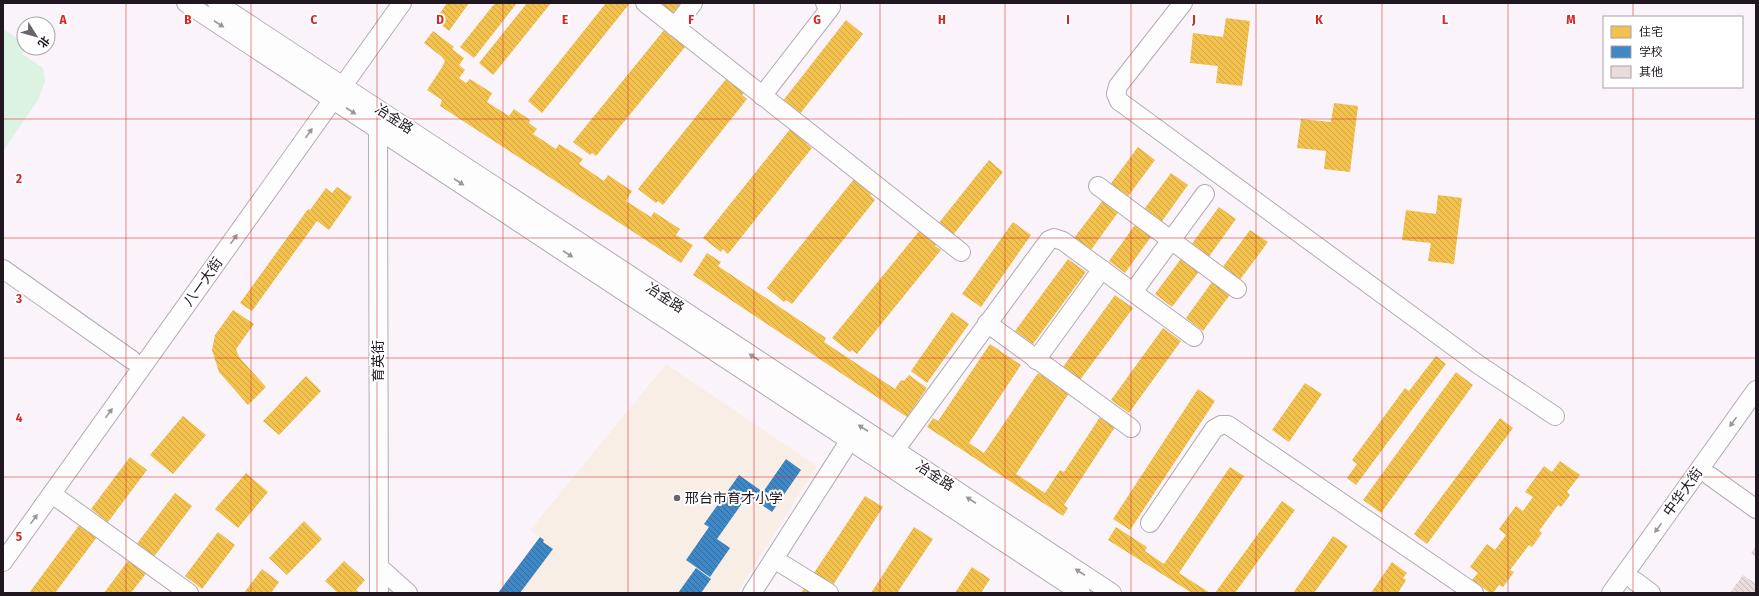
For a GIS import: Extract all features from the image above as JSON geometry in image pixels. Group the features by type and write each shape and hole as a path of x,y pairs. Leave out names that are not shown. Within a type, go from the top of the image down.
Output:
{"street":[{"name":"冶金路","path":"186,3 333,89 895,450 1112,593"},
{"name":"冶金路","path":"217,3 333,89 378,129 1081,593"},
{"name":"八一大街","path":"3,562 52,494 333,89 387,3"},
{"name":"八一大街","path":"3,540 132,360 333,89 402,3"},
{"path":"645,3 960,252"},
{"path":"675,27 693,3"},
{"path":"762,96 831,7 825,3"},
{"path":"1183,3 1118,86 1116,94 1119,101 1479,365 1556,416"},
{"name":"育英街","path":"378,129 379,593"},
{"path":"1098,186 1237,289"},
{"path":"1133,292 1205,194"},
{"path":"895,450 1049,240 1054,238 1063,241 1194,337"},
{"path":"3,269 132,360"},
{"path":"1036,360 1102,270"},
{"path":"987,323 1131,428"},
{"name":"中华大街","path":"1611,593 1756,390"},
{"name":"中华大街","path":"1630,587 1756,412"},
{"path":"1150,523 1214,429 1221,425 1228,426 1474,593"},
{"path":"752,593 850,440"},
{"path":"1710,476 1756,509"},
{"path":"52,494 189,593"},
{"path":"774,559 829,593"},
{"path":"379,567 408,593"},
{"path":"1630,587 1651,593"}],"shaded area":[{"name":"邢台市育才小学","path":"666,364 817,466 737,593 498,593 540,537 530,530"}],"green space":[{"path":"3,29 16,38 16,56 25,56 43,68 45,81 38,100 3,151"}],"building: 住宅":[{"path":"447,3 469,3 449,31 435,20"},
{"path":"495,3 517,3 474,58 460,47"},
{"path":"527,3 551,3 493,75 479,63"},
{"path":"606,3 630,3 542,113 528,101"},
{"path":"659,3 681,3 672,14"},
{"path":"1226,18 1250,21 1242,86 1216,83 1218,66 1190,63 1193,33 1223,37"},
{"path":"846,20 863,34 799,115 782,102"},
{"path":"664,30 685,47 596,156 592,153 590,155 573,142"},
{"path":"433,31 454,47 452,49 464,58 459,65 465,70 459,78 466,83 470,79 492,93 487,102 509,116 514,109 530,120 529,123 537,129 533,134 556,149 559,144 583,159 579,164 604,181 608,175 632,191 626,201 651,217 654,212 680,229 676,235 693,245 681,263 440,106 442,100 427,90 445,61 424,43"},
{"path":"726,79 744,93 742,95 747,99 663,205 658,201 656,203 638,189"},
{"path":"1334,103 1358,106 1350,172 1324,169 1326,151 1297,148 1301,119 1331,122"},
{"path":"791,128 809,142 807,144 812,148 728,254 723,249 721,252 703,238"},
{"path":"1138,147 1155,160 1126,199 1109,186"},
{"path":"989,160 1003,172 953,235 938,224"},
{"path":"1171,173 1188,185 1160,224 1142,212"},
{"path":"854,179 872,194 870,195 875,200 792,304 786,300 784,302 767,288"},
{"path":"337,187 352,197 329,230 317,221 252,311 240,303 308,209 310,210 326,188 332,193"},
{"path":"1438,195 1462,198 1454,264 1428,261 1431,243 1402,240 1406,210 1436,214"},
{"path":"1103,200 1119,211 1091,250 1074,238"},
{"path":"1219,207 1236,219 1208,258 1191,245"},
{"path":"1013,222 1031,235 981,307 962,294"},
{"path":"1137,222 1153,234 1125,273 1109,261"},
{"path":"920,230 937,244 935,246 941,250 857,354 852,350 850,352 832,338"},
{"path":"1250,230 1268,242 1239,281 1222,268"},
{"path":"707,253 721,262 718,266 826,338 824,342 895,389 901,380 904,381 909,375 927,388 907,417 693,275"},
{"path":"1183,256 1201,269 1172,307 1155,294"},
{"path":"1068,259 1086,272 1033,344 1015,331"},
{"path":"1214,279 1232,292 1203,331 1186,318"},
{"path":"1115,295 1133,308 1080,380 1063,367"},
{"path":"233,310 254,324 236,349 239,357 266,387 248,405 219,372 212,350 215,335"},
{"path":"952,312 969,324 927,383 911,371"},
{"path":"1163,328 1181,341 1129,413 1111,400"},
{"path":"990,344 1021,365 969,443 984,453 1038,373 1069,393 1016,474 1045,493 1060,470 1064,472 1100,417 1115,427 1064,505 1068,508 1063,516 927,427 933,418 938,421"},
{"path":"1436,356 1446,364 1356,485 1347,478 1357,464 1352,460 1405,388 1409,391"},
{"path":"1456,372 1473,385 1381,513 1363,500"},
{"path":"306,376 321,391 279,435 263,421"},
{"path":"1305,383 1322,394 1289,442 1272,430"},
{"path":"1198,389 1215,401 1130,530 1113,519"},
{"path":"183,416 206,435 173,474 150,455"},
{"path":"1500,418 1513,428 1427,544 1414,534"},
{"path":"130,457 147,470 108,522 91,509"},
{"path":"1560,461 1580,475 1567,492 1570,495 1561,507 1558,505 1539,531 1542,533 1532,547 1529,545 1510,570 1514,572 1503,587 1499,585 1493,593 1490,593 1472,580 1478,573 1470,567 1487,544 1495,550 1506,535 1499,529 1516,506 1523,511 1533,497 1525,492 1544,466 1552,472"},
{"path":"1230,467 1244,476 1179,573 1210,593 1192,593 1108,540 1116,527 1147,547 1145,551 1164,564"},
{"path":"246,473 268,492 238,528 215,509"},
{"path":"175,493 192,506 153,558 136,545"},
{"path":"865,496 883,507 833,585 814,573"},
{"path":"1282,501 1295,510 1235,593 1215,593"},
{"path":"304,521 322,539 287,575 269,558"},
{"path":"80,524 97,537 55,593 29,593"},
{"path":"914,527 933,539 897,593 871,593"},
{"path":"218,532 235,545 202,589 185,576"},
{"path":"1333,536 1348,546 1314,593 1293,593"},
{"path":"130,558 148,571 131,593 104,593"},
{"path":"344,561 365,580 356,590 360,593 338,593 325,581"},
{"path":"1392,562 1407,573 1403,578 1406,580 1398,593 1371,593"},
{"path":"972,567 990,579 981,593 955,593"},
{"path":"262,569 279,582 271,593 244,593"},
{"path":"805,587 815,593 801,593"}],"building: 学校":[{"path":"786,459 801,470 772,512 748,495 717,539 730,548 710,577 686,560 709,527 704,524 739,475 763,492"},
{"path":"540,537 544,540 543,542 553,549 520,593 498,593"},
{"path":"696,568 711,579 701,593 678,593"}],"building: 其他":[{"path":"1756,546 1756,557 1751,553"},
{"path":"1743,575 1756,584 1756,593 1730,593"}],"place":[{"name":"邢台市育才小学","path":"677,498"}]}
